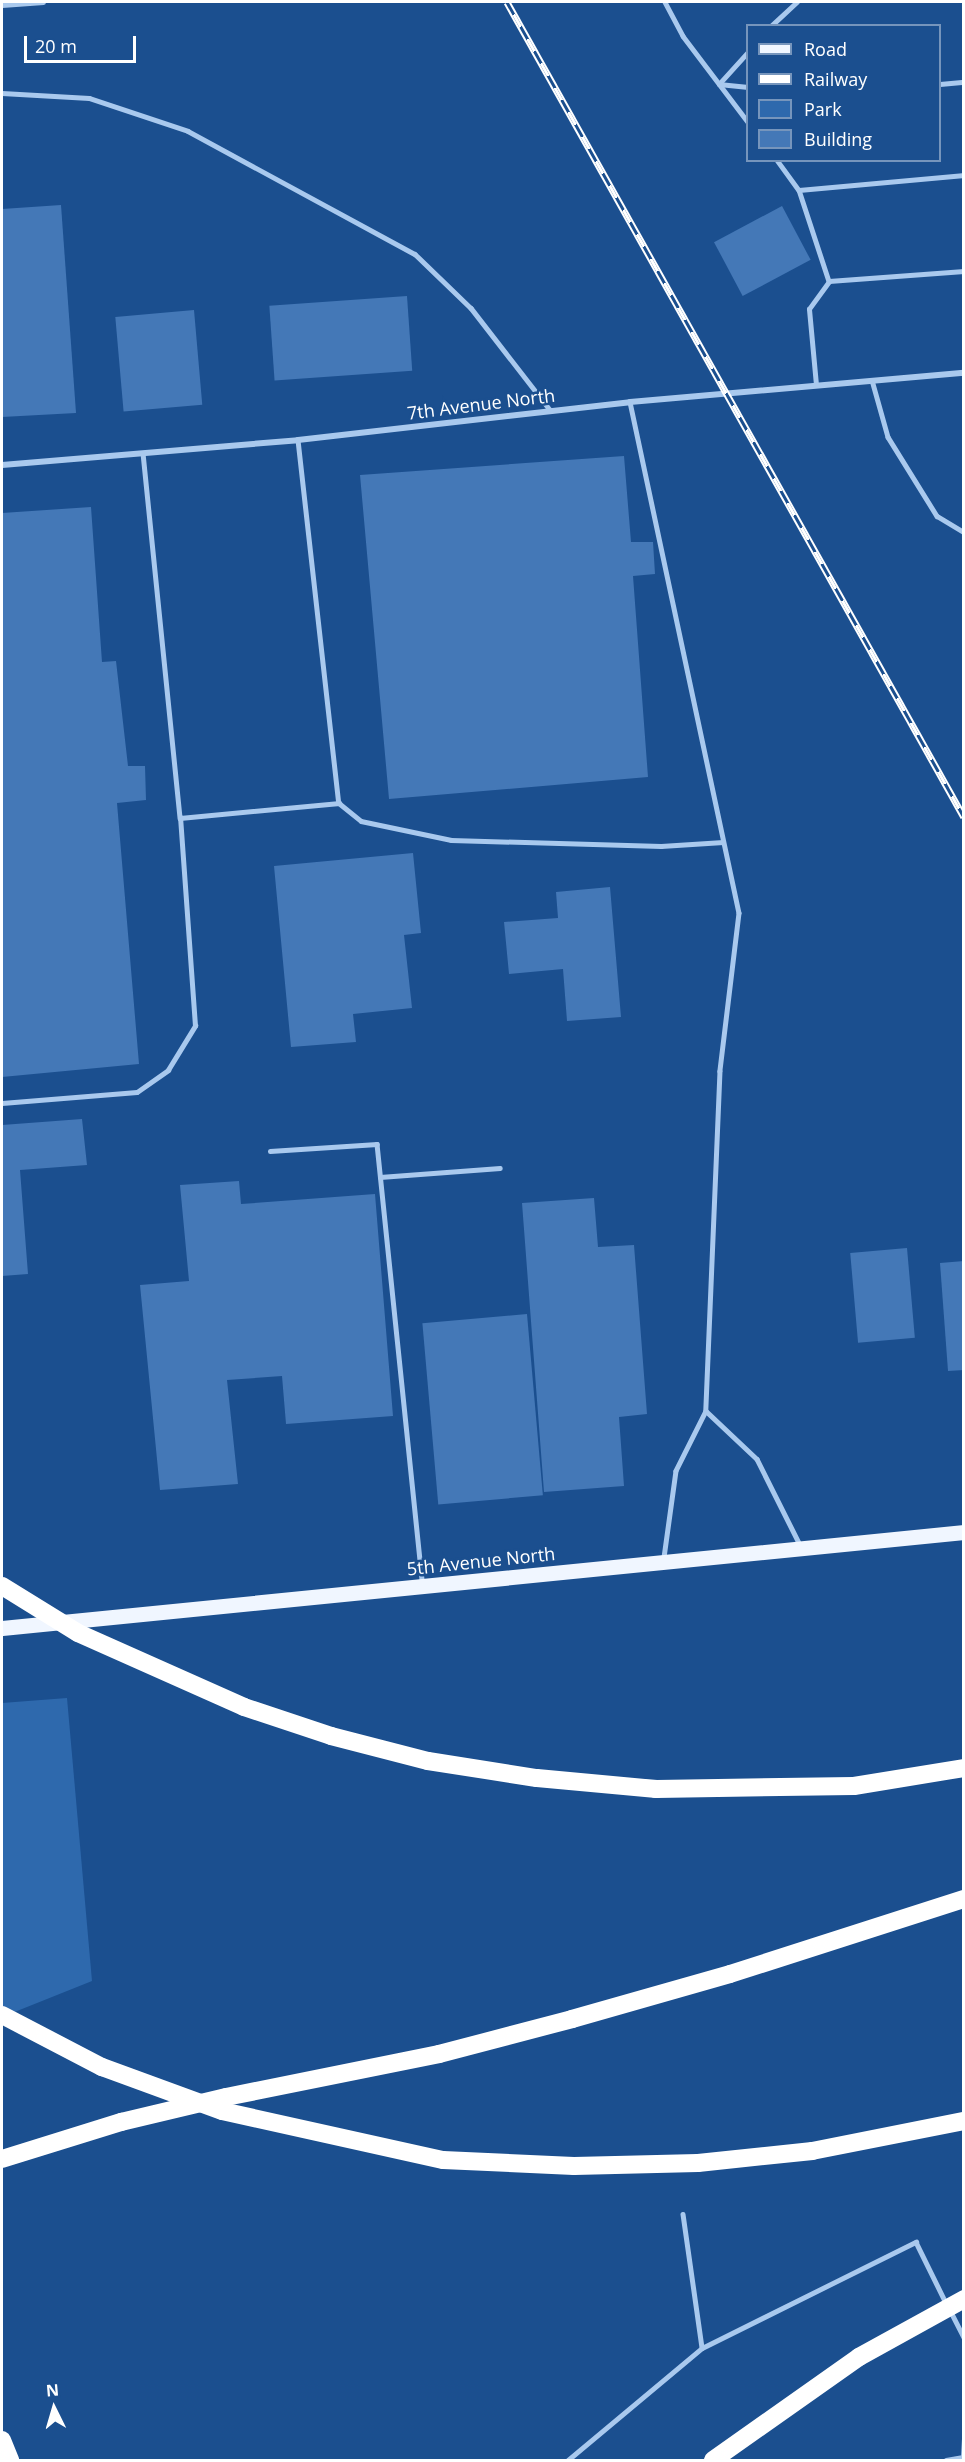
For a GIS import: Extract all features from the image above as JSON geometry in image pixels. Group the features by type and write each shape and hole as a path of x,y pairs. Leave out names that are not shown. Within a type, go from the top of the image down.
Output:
{"highway":[{"path":"2,1586 78,1633 244,1707 331,1736 428,1761 537,1778 656,1789 842,1786 963,1768"},
{"path":"2,2159 121,2122 226,2097 439,2054 572,2019 729,1974 963,1899"},
{"path":"2,2014 102,2067 222,2111 443,2160 574,2166 698,2163 812,2151 963,2121"},
{"path":"713,2460 859,2357 963,2299"},
{"path":"2,2440 10,2460"}],"main road":[{"name":"5th Avenue North","path":"2,1628 963,1532"}],"street":[{"name":"7th Avenue North","path":"2,465 298,440 630,402 963,373"}],"lane":[{"path":"2,5 43,2"},
{"path":"665,2 682,36 746,121"},
{"path":"773,24 797,2"},
{"path":"719,84 746,53"},
{"path":"941,84 963,82"},
{"path":"719,84 746,87"},
{"path":"2,93 89,98 188,131 415,254 471,308 551,411"},
{"path":"778,162 799,190 829,281"},
{"path":"799,190 963,175"},
{"path":"829,281 963,271"},
{"path":"816,385 809,309 829,281"},
{"path":"872,380 888,437 937,516 963,532"},
{"path":"630,402 739,913 720,1071 706,1412 676,1471 664,1562"},
{"path":"298,440 339,803 361,821 451,840 661,846 723,842"},
{"path":"2,1103 137,1092 168,1070 195,1026 180,818 143,453"},
{"path":"180,818 339,803"},
{"path":"270,1150 377,1144 422,1586"},
{"path":"380,1177 500,1168"},
{"path":"706,1412 757,1459 801,1548"},
{"path":"683,2214 702,2349"},
{"path":"568,2460 702,2349 916,2242 963,2338"},
{"path":"946,2460 963,2458 963,2440"}],"green space":[{"path":"67,1698 92,1981 2,2017 2,1703"}],"building":[{"path":"61,205 76,413 2,417 2,209"},
{"path":"782,206 811,260 743,296 714,242"},
{"path":"407,296 412,371 275,380 269,306"},
{"path":"194,310 202,405 124,412 115,317"},
{"path":"624,456 631,542 653,542 655,574 633,576 648,777 389,799 360,475"},
{"path":"91,507 102,662 116,661 128,766 145,766 146,800 117,803 139,1064 2,1077 2,513"},
{"path":"413,853 421,933 404,935 412,1008 353,1014 356,1042 291,1047 274,866"},
{"path":"610,887 621,1017 567,1021 563,969 509,974 504,922 558,918 556,892"},
{"path":"82,1119 87,1165 20,1170 28,1274 2,1276 2,1125"},
{"path":"239,1181 241,1204 375,1194 393,1416 286,1424 282,1376 227,1380 238,1484 160,1490 140,1285 189,1281 180,1185"},
{"path":"594,1198 598,1247 634,1245 647,1414 619,1417 624,1486 544,1492 522,1203"},
{"path":"907,1248 915,1338 858,1343 850,1253"},
{"path":"964,1261 964,1370 948,1371 940,1263"},
{"path":"527,1314 543,1495 438,1504 422,1323"}],"railway":[{"path":"507,2 964,817"}]}
